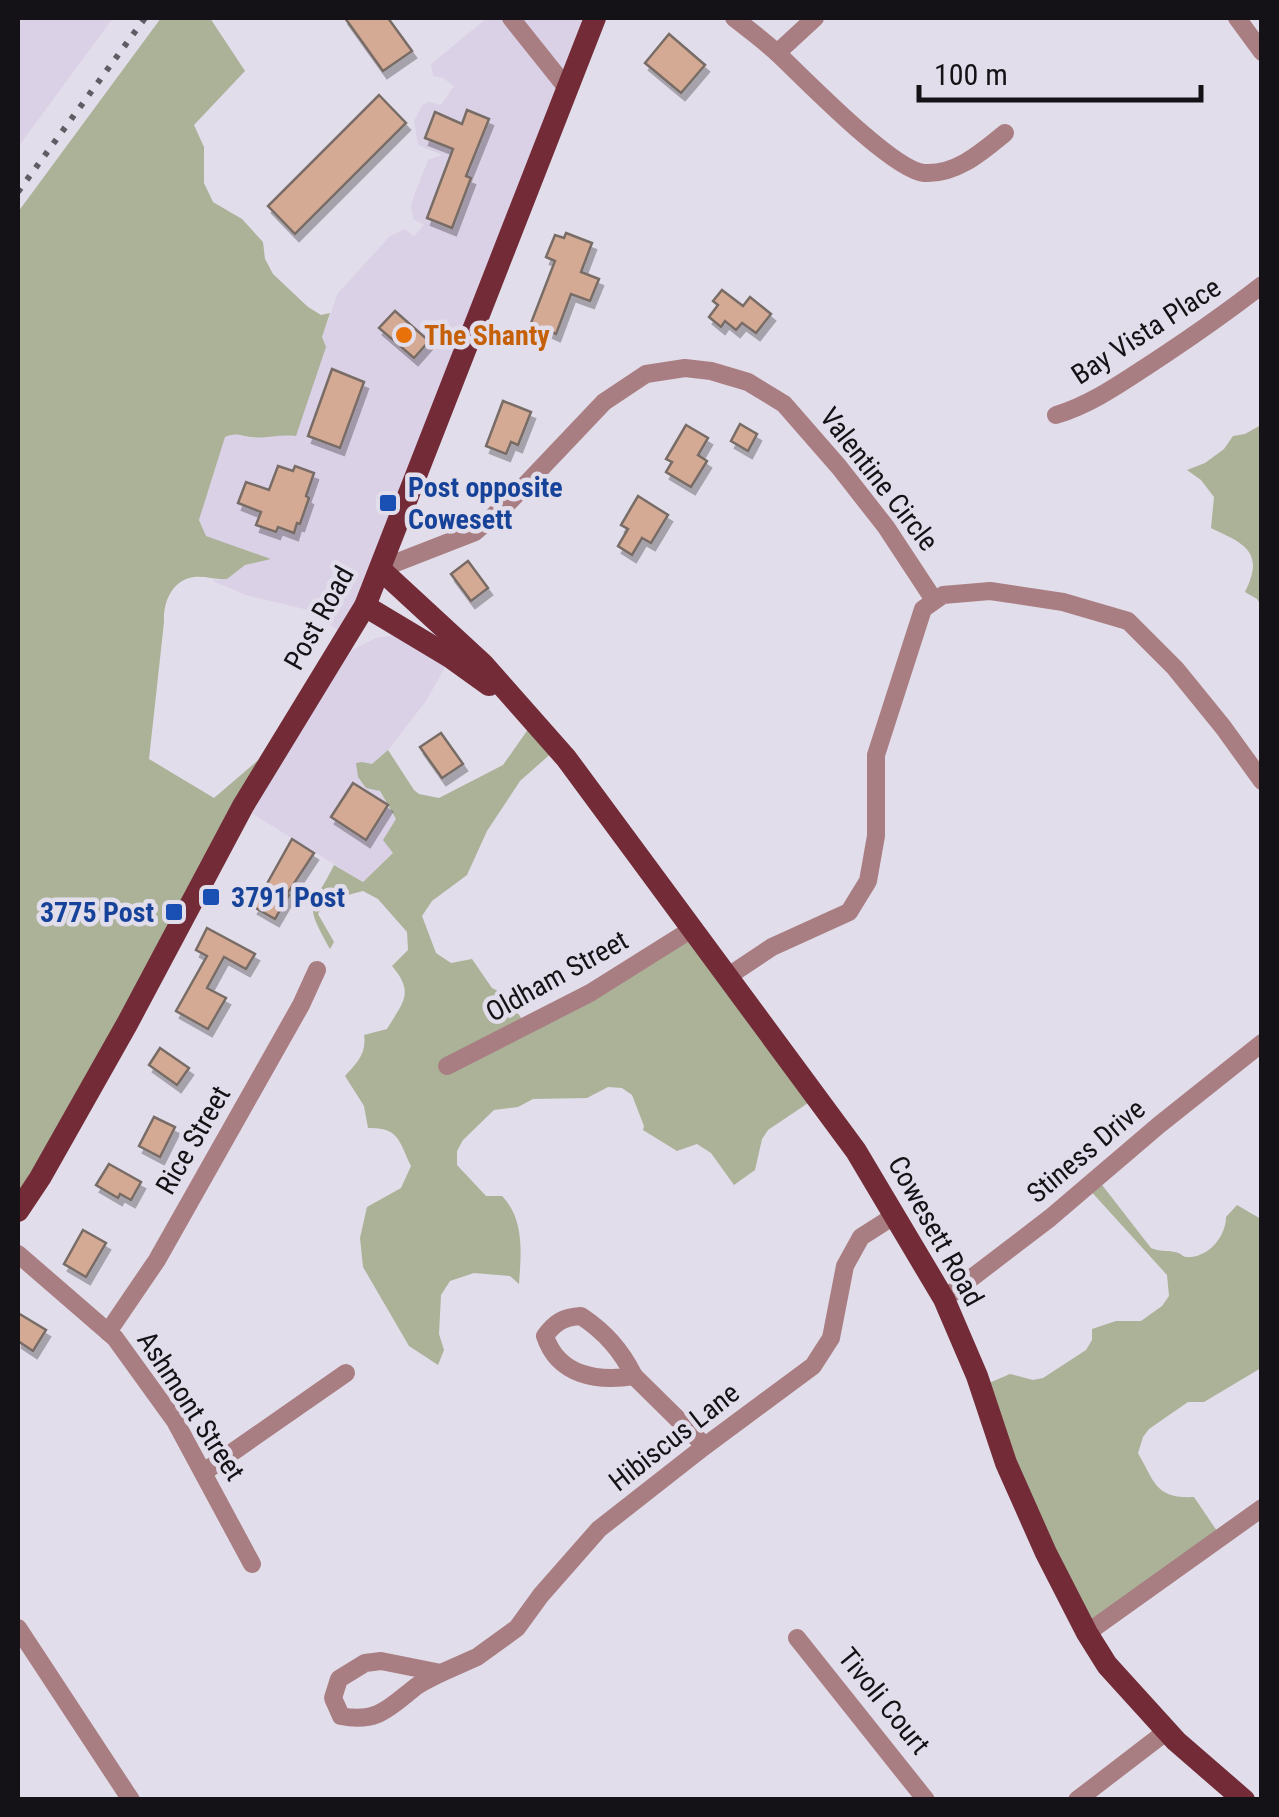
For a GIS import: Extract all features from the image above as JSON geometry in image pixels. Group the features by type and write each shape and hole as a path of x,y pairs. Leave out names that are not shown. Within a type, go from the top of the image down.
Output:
{"main road":[{"name":"Post Road","path":"18,1211 127,1024 243,806 366,606 595,18"},
{"name":"Cowesett Road","path":"380,569 483,664 566,758 856,1151 944,1299 977,1376 1006,1463 1087,1633 1107,1665 1167,1731 1244,1800"},
{"name":"Cowesett Road","path":"366,606 450,658 527,713"}],"street":[{"path":"511,18 566,87"},
{"path":"734,18 778,52 838,111 907,168 925,173 945,170 973,160 1005,133"},
{"path":"778,52 815,18"},
{"path":"1237,18 1262,52"},
{"name":"Bay Vista Place","path":"1056,416 1083,406 1127,379 1262,285"},
{"name":"Valentine Circle","path":"380,569 475,532 510,501 604,402 646,374 685,368 748,382 784,404 886,527 934,600"},
{"path":"727,977 772,948 848,912 868,881 876,836 876,755 924,609 943,595 990,591 1063,602 1128,621 1175,668 1262,781"},
{"name":"Oldham Street","path":"447,1066 590,993 692,930"},
{"name":"Rice Street","path":"108,1332 157,1260 317,970"},
{"name":"Stiness Drive","path":"944,1299 1050,1218 1159,1124 1262,1043"},
{"name":"Hibiscus Lane","path":"441,1672 381,1661 365,1663 339,1679 333,1698 341,1716 359,1720 375,1716 415,1687 476,1657 517,1628 599,1530 813,1366 831,1338 844,1266 861,1237 894,1216"},
{"name":"Ashmont Street","path":"18,1254 116,1338 175,1421 252,1564"},
{"path":"634,1376 612,1380 575,1371 550,1351 545,1336 566,1317 581,1316 599,1328 616,1345 634,1376 705,1446"},
{"path":"204,1472 346,1373"},
{"path":"1087,1633 1262,1508"},
{"path":"18,1628 131,1800"},
{"name":"Tivoli Court","path":"796,1638 926,1800"},
{"path":"1077,1800 1167,1731"}],"shaded area":[{"path":"18,18 113,18 18,147"},
{"path":"487,18 594,18 347,636 308,610 246,595 212,580 227,579 245,565 269,559 206,536 199,520 225,436 234,433 253,438 279,434 338,293 390,236 405,229 414,236 424,225 413,219 411,204 428,160 442,155 418,145 414,121 422,105 441,105 454,86 433,76 431,64"},
{"path":"401,634 449,660 426,701 388,750 372,765 362,762 396,819 394,853 363,882 243,808 340,656 376,638"}],"green space":[{"path":"161,18 210,18 245,71 194,125 204,147 204,183 213,202 242,219 263,242 265,259 273,274 308,307 321,315 330,313 322,337 326,347 296,436 225,437 199,520 206,536 271,559 245,565 227,579 186,579 170,593 164,614 149,759 214,798 283,739 18,1206 18,212"},
{"path":"1261,425 1261,605 1245,592 1251,578 1252,558 1242,545 1211,528 1214,497 1187,470 1224,449 1233,436"},
{"path":"529,728 555,750 520,781 487,831 467,875 432,901 422,916 436,953 451,963 472,959 527,1026 689,935 814,1099 768,1130 755,1170 734,1185 711,1153 697,1144 677,1151 643,1130 632,1095 622,1088 608,1087 587,1098 533,1099 518,1107 494,1110 463,1140 457,1151 457,1165 486,1196 502,1196 515,1216 520,1238 519,1284 510,1276 474,1273 450,1281 441,1295 439,1334 444,1350 438,1365 409,1346 363,1267 360,1238 367,1207 401,1188 411,1166 392,1133 368,1128 364,1106 345,1076 362,1052 364,1035 387,1029 402,1004 403,983 392,966 408,950 407,932 378,899 363,891 325,901 318,914 334,942 330,949 316,922 313,906 334,865 363,882 393,853 383,840 396,819 380,791 366,788 358,777 356,763 372,764 388,750 414,790 439,798 503,765"},
{"path":"1099,1181 1151,1248 1185,1257 1198,1255 1216,1243 1226,1217 1237,1205 1261,1219 1261,1368 1204,1402 1188,1402 1143,1437 1138,1453 1153,1481 1164,1492 1194,1497 1221,1537 1088,1632 982,1386 1010,1374 1033,1380 1043,1378 1086,1350 1092,1340 1092,1329 1116,1321 1141,1321 1169,1296 1167,1275 1088,1188"}],"building":[{"path":"345,18 388,18 412,51 383,71"},
{"path":"669,34 705,65 681,93 645,63"},
{"path":"379,95 406,123 295,234 268,206"},
{"path":"467,110 489,119 466,176 471,178 452,228 427,218 453,149 425,138 435,112 462,124"},
{"path":"566,233 592,243 581,272 599,279 590,301 571,294 556,334 531,323 555,261 546,257 555,235 564,238"},
{"path":"722,290 743,306 750,297 771,314 756,333 742,323 736,330 725,321 721,327 709,317 718,305 713,301"},
{"name":"The Shanty","path":"395,311 429,341 414,358 379,328"},
{"path":"332,369 364,382 340,448 308,436"},
{"path":"503,401 531,412 518,445 511,442 506,454 486,446"},
{"path":"740,424 757,434 748,451 731,441"},
{"path":"686,425 708,438 698,455 707,461 691,487 666,472 672,462 666,459"},
{"path":"278,466 293,471 295,466 314,473 306,496 309,498 294,533 256,525 261,512 238,503 246,482 269,490"},
{"path":"638,496 668,515 651,543 642,538 632,555 618,546 628,529 621,525"},
{"path":"468,561 488,588 471,601 451,574"},
{"path":"441,733 463,764 442,778 420,747"},
{"path":"353,783 388,805 366,840 331,817"},
{"path":"292,839 314,853 275,919 254,907"},
{"path":"207,928 255,954 246,969 224,957 207,988 226,998 208,1029 176,1011 207,956 196,950"},
{"path":"160,1048 189,1068 177,1085 149,1065"},
{"path":"154,1117 175,1127 160,1157 139,1146"},
{"path":"109,1164 141,1182 131,1200 120,1194 118,1198 96,1185"},
{"path":"83,1230 106,1243 86,1277 64,1264"},
{"path":"18,1313 46,1330 33,1351 18,1341"}],"railway":[{"path":"18,192 145,18"}],"place":[{"name":"The Shanty","path":"404,335"},
{"name":"Post opposite Cowesett","path":"388,503"},
{"name":"3791 Post","path":"211,897"},
{"name":"3775 Post","path":"174,912"}]}
